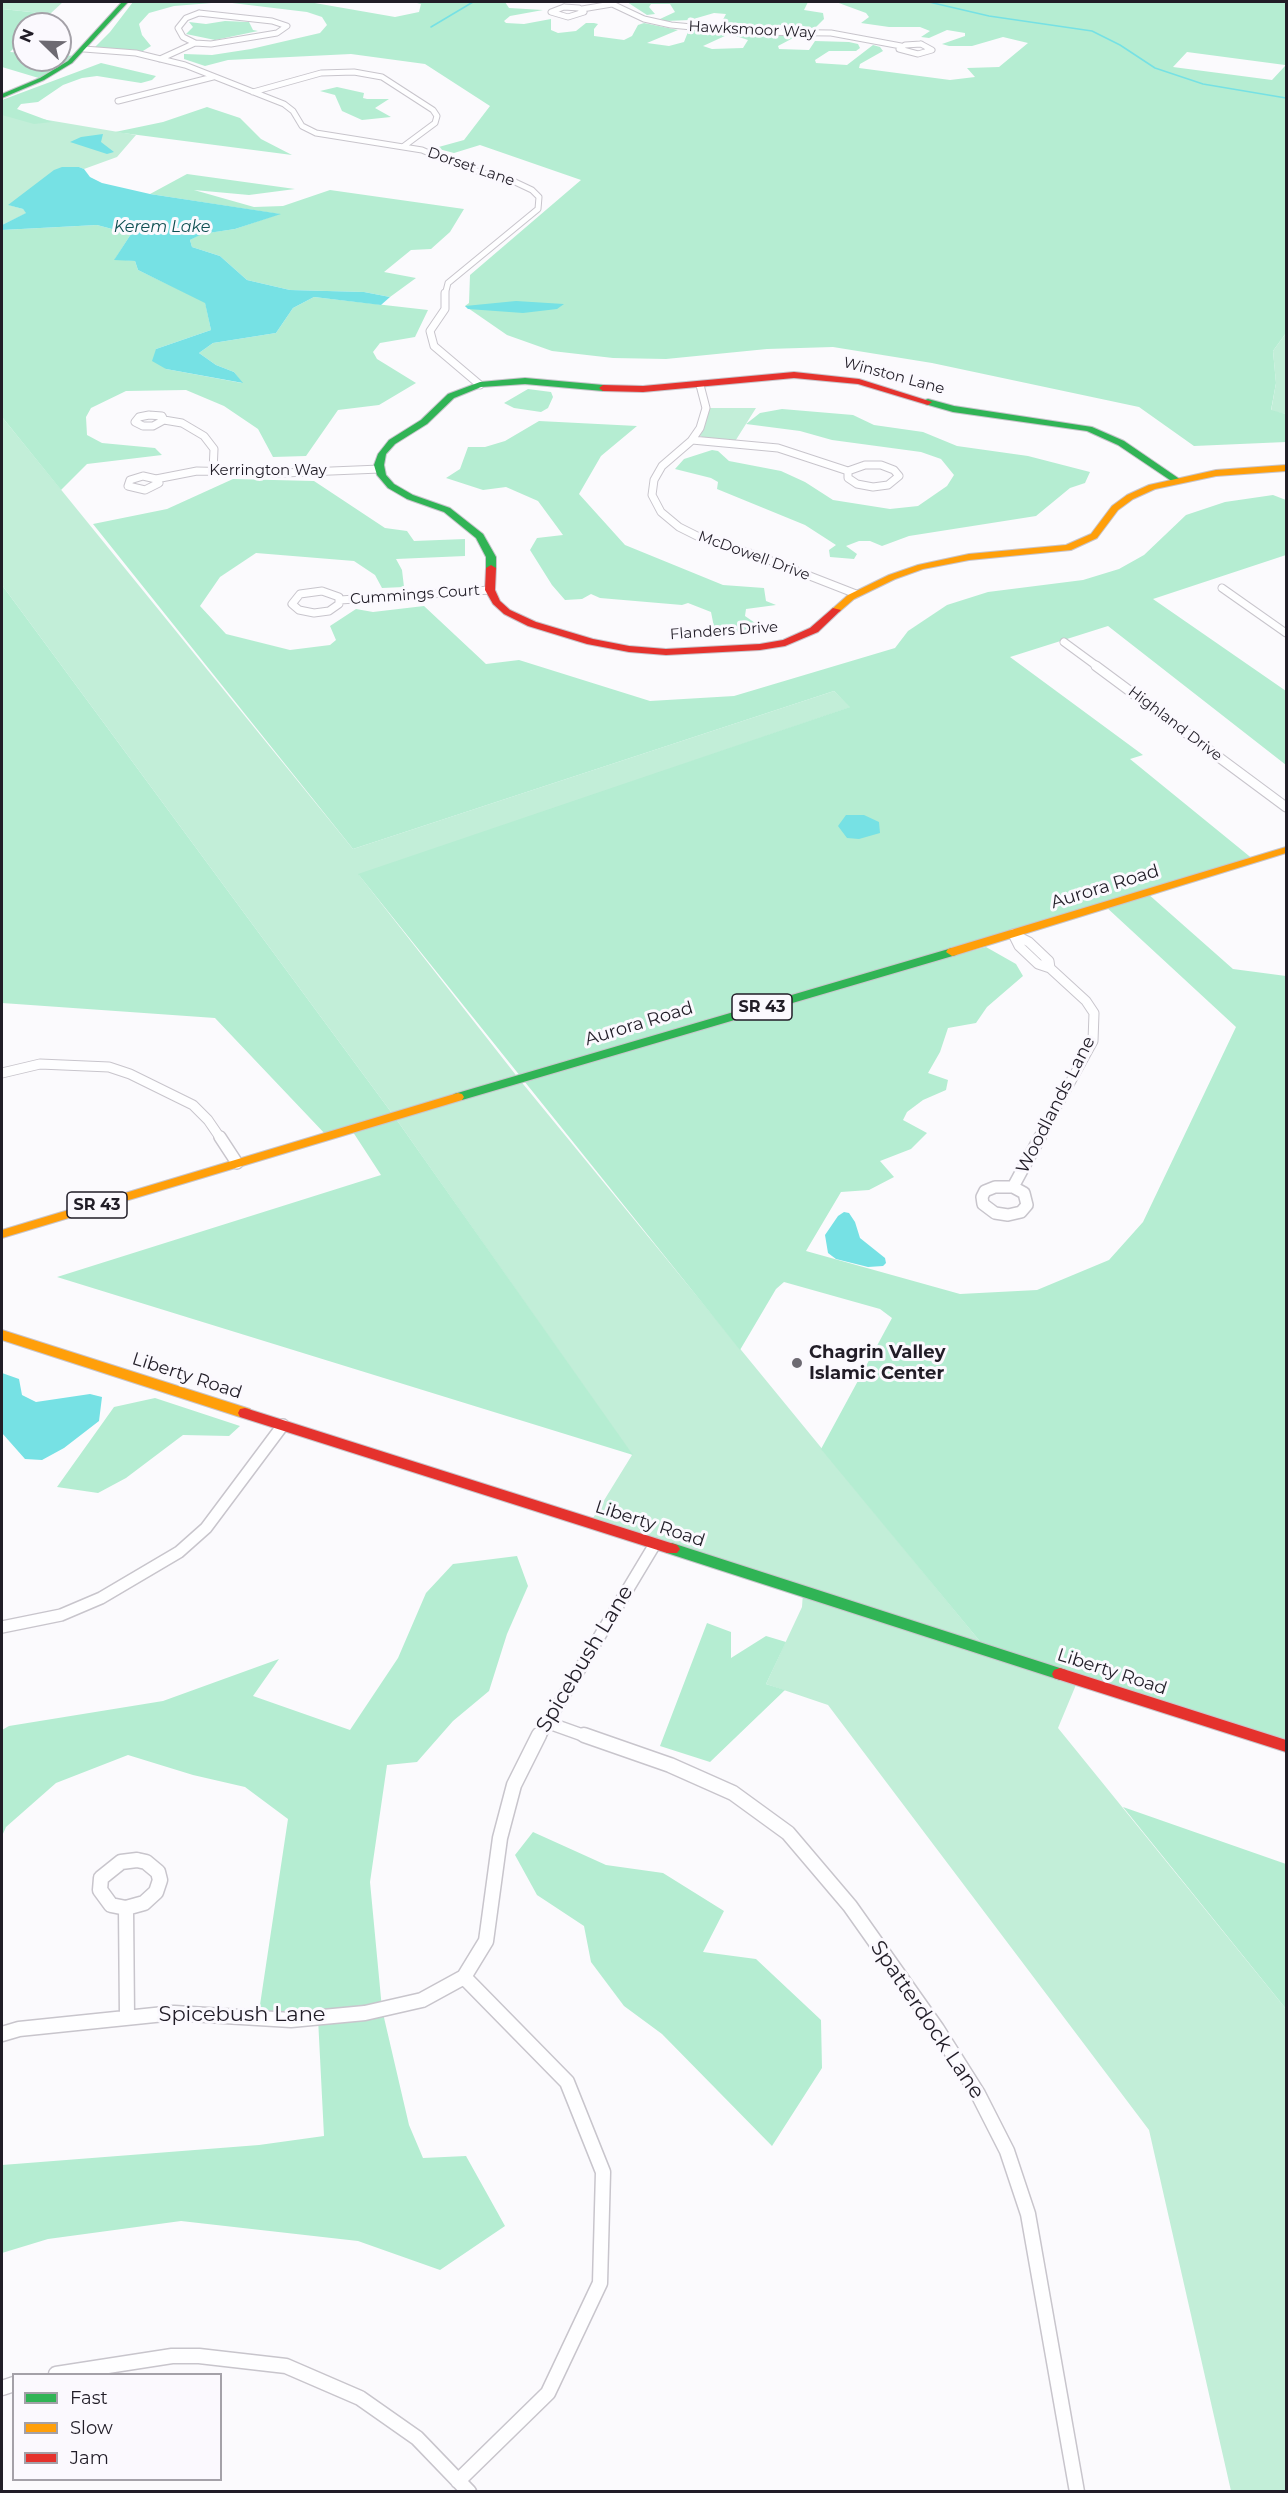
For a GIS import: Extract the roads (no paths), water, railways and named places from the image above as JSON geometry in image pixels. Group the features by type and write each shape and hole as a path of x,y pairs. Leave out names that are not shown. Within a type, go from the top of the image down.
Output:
{"street":[{"path":"2,96 48,76 83,51 125,2"},
{"path":"582,9 582,14 568,17 554,15 550,12 564,7 582,9 610,3"},
{"name":"Hawksmoor Way","path":"610,3 645,20 677,26 744,32 831,33 901,46 921,44 932,50 923,54 907,53 900,51 901,46"},
{"path":"160,59 195,43 212,44 277,33 287,27 272,21 215,13 199,14 186,18 178,28 183,37 195,43"},
{"name":"Dorset Lane","path":"83,51 120,53 160,59 194,68 290,107 302,126 316,133 430,152 459,166 521,183 539,197 540,206 535,212 448,284 445,290 445,309 430,331 434,346 480,385"},
{"path":"253,92 321,73 354,72 382,77 433,110 437,116 435,123 404,147"},
{"path":"118,101 213,77"},
{"name":"Winston Lane","path":"480,385 525,381 631,389 774,375 819,376 859,382 954,409 1001,417 1055,422 1097,431 1121,442 1176,480"},
{"name":"McDowell Drive","path":"700,384 706,408 700,428 692,440 662,466 654,480 652,495 665,516 699,537 756,555 856,594"},
{"path":"480,385 451,396 429,418 392,442 380,457 380,469 387,482 397,490 447,510 476,531 485,542 491,557 490,590"},
{"path":"164,420 182,423 204,436 214,449 213,471"},
{"path":"692,440 778,448 848,471 858,466 881,465 894,470 899,476 888,485 864,486 852,482 848,478 848,471"},
{"name":"Flanders Drive","path":"490,590 496,602 507,612 532,624 605,645 666,652 760,647 793,640 814,630 856,594 892,577 936,564 978,556 1048,551 1075,545 1094,536 1109,514 1122,502 1145,490 1176,480 1246,470 1287,468"},
{"name":"Kerrington Way","path":"156,478 181,472 380,469"},
{"path":"1222,588 1287,633"},
{"name":"Cummings Court","path":"340,600 335,608 322,612 299,610 292,604 300,594 314,591 329,592 340,600 490,590"},
{"name":"Highland Drive","path":"1064,642 1287,807"},
{"name":"Aurora Road","path":"2,1234 1013,934 1287,850"},
{"name":"Woodlands Lane","path":"1013,934 1029,942 1049,961 1050,968 1086,1001 1094,1013 1093,1041 1013,1187"},
{"path":"2,1073 63,1063 109,1067 130,1074 193,1105 208,1120 237,1163"},
{"name":"Liberty Road","path":"2,1335 1287,1746"},
{"path":"2,1627 61,1615 101,1598 179,1552 206,1528 283,1425"},
{"name":"Spicebush Lane","path":"2,2034 19,2029 174,2013 291,2020 366,2013 422,2000 464,1977 486,1941 500,1838 514,1785 546,1722 655,1544"},
{"name":"Spatterdock Lane","path":"546,1722 670,1765 733,1793 788,1833 850,1906 936,2029 978,2094 1002,2142 1028,2214 1077,2492"},
{"path":"123,1861 146,1862 158,1872 160,1880 156,1893 144,1903 126,1908 111,1905 105,1900 100,1890 101,1878 109,1869 123,1861"},
{"path":"126,1908 127,2017"},
{"path":"61,2373 107,2364 172,2356 199,2356 286,2366 360,2398 417,2438 463,2486 548,2393 600,2283 603,2172 567,2082 464,1977"}],"water":[{"path":"103,134 101,142 114,152 107,154 70,142 81,137"},
{"name":"Kerem Lake","path":"62,167 79,167 84,169 90,177 102,183 150,194 281,214 235,229 202,234 190,240 192,247 220,256 247,280 290,290 364,292 390,297 381,305 314,297 293,308 276,333 213,343 199,353 216,365 234,372 243,383 166,369 152,361 156,349 211,330 205,303 138,270 135,261 114,260 131,234 97,225 2,230 2,225 26,213 23,209 8,205 54,170"},
{"path":"516,301 564,304 557,309 523,313 468,309 465,306"},
{"path":"846,815 864,815 879,822 880,833 859,839 847,838 838,826"},
{"path":"844,1212 849,1213 855,1222 860,1238 885,1258 886,1263 883,1266 868,1267 836,1259 828,1253 825,1235 838,1216"},
{"path":"2,1373 19,1379 22,1395 36,1402 90,1394 102,1397 99,1421 64,1448 42,1460 25,1459 2,1433"}],"waterway":[{"path":"431,27 473,2"},
{"path":"929,2 989,16 1092,31 1120,45 1155,68 1203,84 1286,98"}],"place":[{"name":"Chagrin Valley Islamic Center","path":"797,1363"}]}
